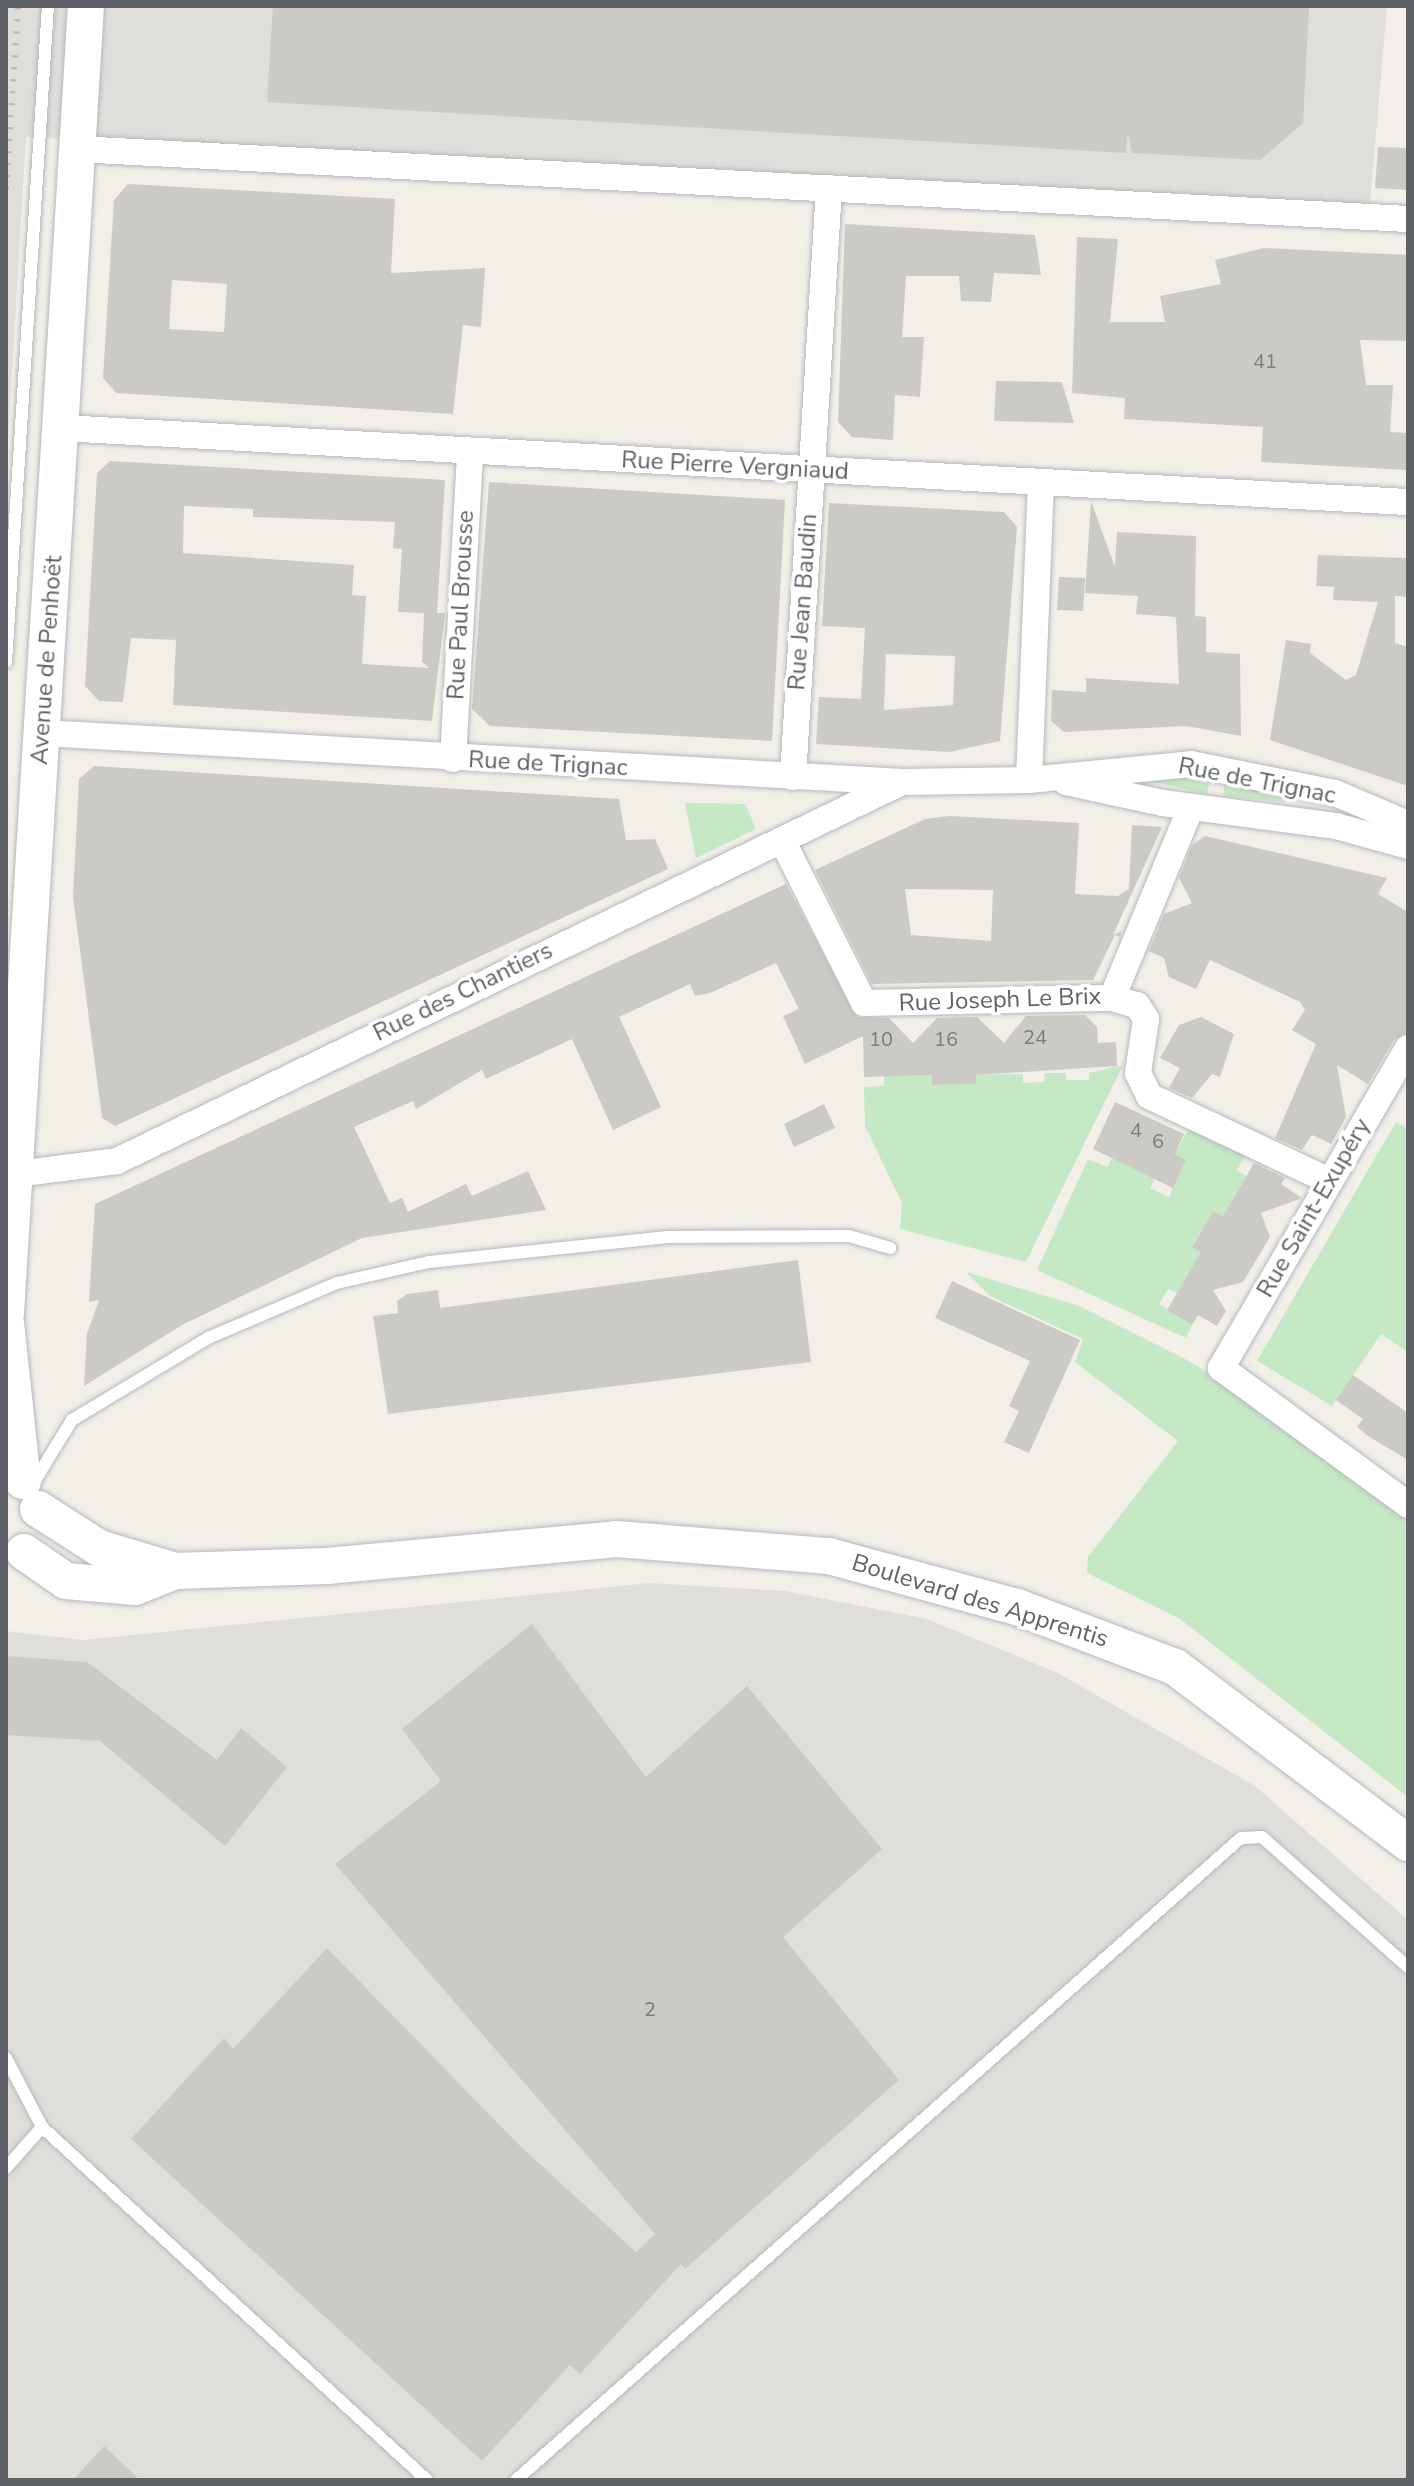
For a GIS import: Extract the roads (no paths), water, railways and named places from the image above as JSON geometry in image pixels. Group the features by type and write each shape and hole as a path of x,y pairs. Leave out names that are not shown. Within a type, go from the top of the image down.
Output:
{"main road":[{"name":"Avenue de Penhoët","path":"6,1313 17,1174 86,6"},
{"path":"6,1323 25,1488 37,1535 15,1557"},
{"path":"25,1488 99,1548 175,1571"},
{"name":"Boulevard des Apprentis","path":"15,1557 66,1581 135,1587 175,1571 313,1567 617,1539 723,1542 880,1567 1175,1667 1408,1843"}],"street":[{"path":"77,149 1408,219"},
{"name":"Rue Jean Baudin","path":"793,777 829,188"},
{"name":"Rue Pierre Vergniaud","path":"62,428 1041,486 1408,502"},
{"name":"Rue Paul Brousse","path":"453,759 470,452"},
{"path":"1041,486 1041,779"},
{"name":"Rue de Trignac","path":"43,733 453,759 903,782 1041,779 1191,764 1335,793 1408,824"},
{"name":"Rue de Trignac","path":"1041,779 1191,807 1336,826 1408,846"},
{"name":"Rue des Chantiers","path":"17,1174 117,1161 903,782"},
{"name":"Rue Joseph Le Brix","path":"782,840 864,1003 1112,998 1191,807"},
{"path":"1112,998 1137,1005 1146,1019 1138,1073 1149,1096 1330,1181"},
{"name":"Rue Saint-Exupéry","path":"1404,1492 1221,1368 1408,1048"}],"lane":[{"path":"6,662 48,6"},
{"path":"25,1488 62,1426 275,1305 429,1262 729,1235 849,1236 890,1248"},
{"path":"516,2480 1241,1838 1262,1837 1408,1967"},
{"path":"6,2058 42,2127 427,2480"},
{"path":"6,2168 42,2127"}],"railway":[{"path":"6,189 18,6"}]}
